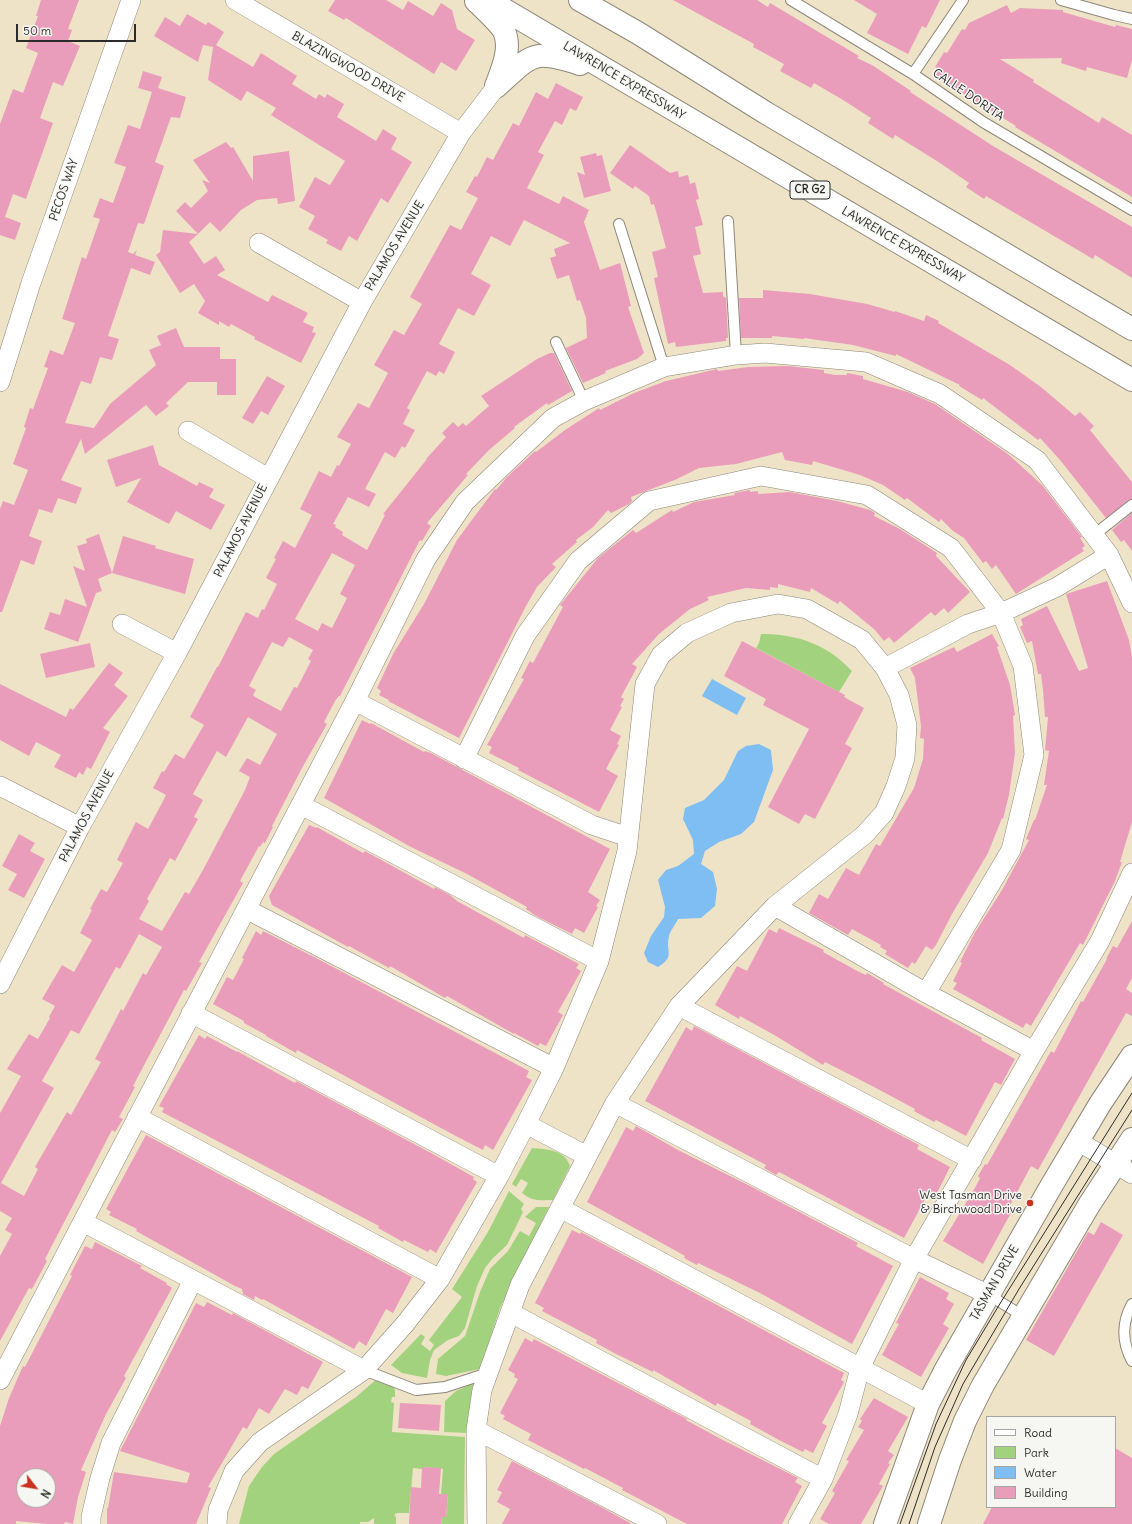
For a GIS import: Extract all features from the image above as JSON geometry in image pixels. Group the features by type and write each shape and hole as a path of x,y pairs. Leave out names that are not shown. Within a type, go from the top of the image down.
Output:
{"main road":[{"path":"475,0 504,31 506,43 505,59 496,87"},
{"name":"LAWRENCE EXPRESSWAY","path":"488,0 1132,380"},
{"path":"580,0 638,33 766,113 1132,329"},
{"path":"606,0 638,33"},
{"path":"496,87 528,60 543,55 556,57 618,77"},
{"name":"TASMAN DRIVE","path":"885,1524 928,1404 966,1333 1078,1141 1132,1056"},
{"path":"929,1524 950,1460 965,1421 994,1365 1023,1316 1123,1168 1132,1139"}],"street":[{"name":"PECOS WAY","path":"0,382 31,284 131,0"},
{"name":"BLAZINGWOOD DRIVE","path":"235,0 461,133"},
{"name":"PALAMOS AVENUE","path":"0,984 80,827 177,653 362,302 461,133 496,87"},
{"path":"259,243 362,302"},
{"path":"0,1380 191,1013 301,806 426,559 465,502 553,418 584,401 664,367 736,355 765,353 866,362 940,394 1036,460 1109,555 1132,602"},
{"path":"188,431 268,478"},
{"path":"464,759 525,636 578,561 648,501 761,476 867,495 952,548 1001,613 1023,666 1034,755 1011,850 926,993"},
{"path":"885,668 968,624 1001,613 1057,587 1109,555"},
{"path":"217,1524 218,1510 234,1471 260,1442 364,1370 405,1324 440,1279 499,1176 526,1124 554,1068 599,961 627,851 645,684 661,655 688,633 731,613 778,604 807,609 862,640 885,668 899,695 907,725 905,758 884,813 864,836 775,906 679,1006 615,1103 520,1285 482,1390 476,1430 477,1524"},
{"path":"122,624 177,653"},
{"path":"355,701 592,825 628,837"},
{"path":"0,786 80,827"},
{"path":"301,806 599,961"},
{"path":"798,1524 823,1479 848,1414 860,1368 914,1259 1034,1051 1100,941 1132,873"},
{"path":"775,906 926,993 1034,1051"},
{"path":"246,909 554,1068"},
{"path":"679,1006 972,1160"},
{"path":"191,1013 499,1176"},
{"path":"615,1103 914,1259 989,1295"},
{"path":"137,1117 440,1279"},
{"path":"526,1124 587,1156"},
{"path":"1078,1141 1123,1168"},
{"path":"560,1208 928,1404"},
{"path":"83,1222 364,1370"},
{"path":"91,1524 91,1517 100,1478 110,1443 193,1280"},
{"path":"511,1313 823,1479"},
{"path":"476,1430 654,1523"}],"lane":[{"name":"CALLE DORITA","path":"792,0 804,3 913,74 983,122 1132,210"},
{"path":"913,74 963,0"},
{"path":"1061,0 1114,16 1132,19"},
{"path":"728,221 736,355"},
{"path":"619,224 664,367"},
{"path":"556,342 584,401"},
{"path":"1094,535 1132,505"},
{"path":"989,1295 1023,1316"},
{"path":"1132,1304 1124,1322 1123,1333 1126,1349 1132,1361"},
{"path":"364,1370 416,1390 445,1387 488,1373"}],"green space":[{"path":"761,634 787,636 811,642 832,654 852,671 839,692 756,648"},
{"path":"532,1148 555,1151 568,1161 570,1166 553,1200 537,1200 526,1196 522,1193 528,1183 521,1179 516,1187 512,1184"},
{"path":"509,1191 524,1204 521,1209 523,1212 507,1245 485,1268 477,1286 465,1328 459,1336 448,1340 434,1350 430,1360 427,1378 402,1373 391,1365 421,1334 425,1337 421,1344 430,1351 434,1345 429,1340 462,1297 452,1289 488,1232"},
{"path":"536,1207 549,1207 500,1308 480,1369 446,1376 436,1374 438,1359 465,1336 480,1292 490,1269 508,1251 520,1231 529,1236 536,1223 525,1217"},
{"path":"378,1378 392,1385 395,1390 395,1397 392,1397 391,1402 394,1403 392,1432 465,1437 464,1524 441,1524 442,1517 446,1517 448,1495 441,1494 443,1469 423,1467 422,1469 413,1468 409,1513 397,1513 394,1515 396,1517 396,1524 374,1524 374,1518 368,1522 360,1522 360,1524 239,1524 249,1486 262,1467 274,1454 356,1397"},
{"path":"474,1383 466,1433 444,1432 445,1401 456,1391"}],"water":[{"path":"712,679 746,698 737,715 702,696"},
{"path":"759,744 771,750 773,770 754,822 741,834 719,842 705,851 701,864 713,872 717,889 715,906 701,918 678,919 669,936 669,953 667,960 658,967 648,962 644,953 651,936 664,917 665,907 658,880 666,870 678,866 694,854 693,840 683,819 685,808 704,800 724,780 738,751 746,746"}],"building":[{"path":"41,0 79,0 68,29 72,30 68,41 80,46 63,86 53,82 40,118 53,123 26,199 13,194 5,217 21,223 15,240 0,235 0,124 13,89 23,93 38,53 26,48 38,16 36,16"},
{"path":"335,0 386,0 403,10 408,1 433,16 441,3 452,10 457,29 475,40 456,71 441,62 434,74 346,18 344,20 328,11"},
{"path":"673,0 757,0 768,7 770,3 859,56 857,58 872,65 911,91 910,92 993,146 1132,227 1132,278 1095,255 1093,259 986,196 984,199 966,187 969,183 895,135 893,139 868,123 871,118 843,100 814,83 811,88 780,71 784,64 753,47 754,44"},
{"path":"854,0 940,0 926,28 922,26 908,54 867,33 877,14"},
{"path":"1007,5 1011,13 1020,8 1063,10 1063,12 1115,27 1116,25 1132,29 1132,60 1127,78 1087,67 1086,71 1061,63 1062,58 1000,59 1034,80 1033,82 1099,123 1102,117 1132,135 1132,197 1015,127 1016,126 935,76 939,69 935,67 944,52 947,53 962,29 965,30 969,23"},
{"path":"187,14 206,25 208,22 224,32 216,45 253,67 261,53 297,76 292,84 316,99 319,94 325,98 327,94 344,104 337,117 376,141 383,129 397,138 391,149 412,162 388,203 381,198 357,241 349,236 341,251 326,243 328,240 308,229 315,216 299,207 315,177 330,185 345,161 271,115 276,108 247,91 241,101 208,80 213,47 203,45 198,62 154,36 165,17 180,26"},
{"path":"143,71 162,77 158,88 186,97 180,118 171,117 155,162 164,166 144,224 138,223 128,252 133,254 137,250 135,255 155,262 150,275 131,268 108,336 119,339 112,360 100,357 91,384 81,381 65,423 94,428 110,404 156,365 149,350 161,345 157,336 176,328 184,347 220,347 220,359 236,359 236,395 217,395 217,382 188,382 166,403 169,406 156,416 146,405 85,454 81,439 61,480 82,488 76,504 58,498 52,513 39,509 29,536 42,541 34,565 21,560 2,612 0,612 0,509 3,501 14,505 28,470 13,464 26,428 24,427 30,408 33,409 48,368 44,367 50,350 63,355 75,323 62,319 82,257 86,259 100,219 93,217 100,198 113,203 126,167 114,163 128,125 140,129 145,114 152,92 138,88"},
{"path":"556,83 583,97 576,111 570,108 562,125 555,121 538,152 544,155 527,188 559,204 563,196 589,210 584,222 600,270 620,263 631,306 628,307 644,353 637,359 605,371 606,373 583,383 566,348 587,338 586,318 580,300 577,301 569,275 557,279 550,258 556,256 554,249 570,243 524,220 510,246 491,236 471,274 491,285 474,316 458,308 439,344 455,352 444,374 439,371 436,376 427,371 407,408 410,410 403,424 415,430 405,448 402,446 395,458 385,452 365,489 376,494 369,507 348,497 333,524 343,532 342,535 367,550 385,515 383,514 426,459 446,437 442,433 453,422 458,427 463,423 466,426 489,406 481,396 537,359 550,353 554,353 572,391 548,405 547,403 514,427 515,428 489,450 466,474 468,475 427,523 431,526 422,541 420,540 340,696 335,701 324,722 327,724 302,768 272,826 273,827 265,843 263,842 260,847 259,846 240,881 243,883 199,962 202,963 186,991 184,990 133,1086 135,1087 119,1117 123,1119 115,1132 112,1130 45,1259 47,1261 32,1289 29,1288 0,1341 0,1256 12,1234 5,1230 12,1218 0,1211 0,1113 21,1076 7,1069 29,1034 38,1039 50,1018 49,1017 55,1006 42,999 62,965 74,972 92,940 80,933 92,910 90,909 101,889 107,892 123,863 117,860 136,822 148,829 162,803 166,795 153,788 162,771 164,772 175,754 184,759 204,725 190,717 246,612 258,618 262,609 264,610 277,584 266,578 276,559 274,558 283,541 295,548 312,515 300,509 319,471 331,477 351,444 337,437 358,403 369,408 388,373 374,365 394,330 404,335 422,304 410,297 450,225 461,230 478,198 466,192 475,176 477,177 487,157 493,160 513,123 519,126 536,92 548,99","holes":["332,553 355,565 340,594 347,598 332,628 322,623 318,631 295,619","289,637 313,650 308,659 311,661 297,688 294,687 281,711 255,697 253,695 256,690 249,686 272,642 283,647","248,717 277,734 260,765 247,758 239,771 250,777 245,790 189,894 185,892 162,931 139,919 149,901 147,899 170,858 175,861 198,819 194,817 203,800 193,794 217,751 226,757","139,934 162,947 146,975 143,973 123,1011 121,1009 95,1059 101,1062 71,1115 67,1112 35,1167 38,1169 24,1196 1,1183 54,1088 42,1081 71,1030 79,1034 116,967 120,969"]},
{"path":"226,142 231,148 233,147 253,181 253,156 289,151 295,201 278,204 277,198 257,200 241,210 220,232 210,222 198,234 176,211 185,202 191,208 208,191 202,180 210,183 193,160"},
{"path":"630,145 670,173 678,171 679,177 688,175 690,184 695,182 699,199 696,200 703,225 695,227 701,254 693,256 703,293 723,292 723,296 726,298 728,338 726,338 726,341 676,347 675,342 668,344 654,278 658,277 652,252 666,248 654,204 651,205 649,196 635,186 633,189 610,173"},
{"path":"596,153 597,156 602,155 611,191 584,198 577,172 585,175 580,157"},
{"path":"163,230 198,234 189,242 204,264 216,256 225,270 217,275 268,302 272,295 308,313 303,322 314,327 312,332 316,333 301,363 254,339 255,337 231,324 229,327 219,321 219,325 198,313 205,301 194,284 180,293 156,255 160,252"},
{"path":"763,290 810,294 867,304 895,311 924,321 926,315 939,321 938,323 1010,365 1041,387 1075,416 1080,412 1094,426 1090,430 1132,482 1132,499 1106,518 1060,460 1040,438 1038,440 983,398 982,400 959,386 960,385 896,354 896,356 853,345 804,338 772,336 772,338 741,338 739,298 763,298"},
{"path":"788,366 824,370 824,373 835,375 847,375 847,373 863,376 863,379 908,392 935,404 1008,454 1042,485 1082,537 1080,538 1085,546 1082,548 1084,551 1016,594 996,565 992,569 986,561 983,563 964,538 953,531 941,519 939,522 907,498 905,500 883,485 860,475 813,461 812,465 785,460 782,452 736,464 699,468 677,479 631,497 632,501 629,504 611,513 608,510 593,527 576,540 577,542 552,564 556,567 537,587 526,606 459,738 379,695 381,691 377,688 393,654 424,604 457,540 495,489 496,490 507,477 535,451 536,452 565,430 599,408 600,410 634,393 666,381 717,369 718,371 748,367"},
{"path":"267,376 285,386 268,415 261,411 253,424 242,418"},
{"path":"153,445 159,465 197,486 199,482 214,489 209,497 225,505 211,530 176,511 169,524 127,502 141,478 116,487 107,460"},
{"path":"750,490 750,492 758,491 758,494 790,492 837,501 870,510 875,513 874,516 900,529 937,553 936,556 970,592 948,613 944,608 935,616 931,612 894,643 889,637 884,641 875,630 840,601 838,604 811,588 810,592 778,584 778,588 770,587 770,590 746,588 707,597 709,600 690,609 659,634 632,664 637,667 621,697 624,699 620,706 622,707 610,730 621,736 617,744 619,745 606,769 618,776 599,812 518,770 519,768 489,753 492,747 487,745 524,679 521,678 530,661 533,663 563,607 560,605 598,558 633,530 636,533 672,510 673,512 694,502 735,495 734,493"},
{"path":"1132,513 1132,551 1124,540 1121,542 1112,530"},
{"path":"99,534 112,573 98,579 102,591 96,593 78,642 44,629 50,612 60,615 65,599 87,607 73,566 85,571 77,546 87,543 86,539"},
{"path":"123,536 156,546 155,548 194,559 185,594 112,573"},
{"path":"1107,581 1129,640 1132,657 1132,822 1120,862 1122,862 1115,881 1083,945 1080,943 1031,1026 1026,1023 1023,1028 953,989 957,983 953,981 962,963 960,962 974,934 1002,890 1029,840 1026,839 1035,820 1047,785 1044,785 1049,751 1045,750 1048,717 1045,717 1041,674 1038,674 1032,641 1027,643 1020,627 1023,625 1021,619 1047,606 1079,671 1088,668 1066,594"},
{"path":"992,634 999,646 997,647 1010,685 1015,715 1013,716 1015,753 1009,795 1003,819 1002,818 988,853 952,914 936,945 932,950 926,946 915,964 912,962 908,968 885,954 887,951 880,947 881,945 852,929 848,935 809,913 819,894 828,899 846,868 859,875 876,844 880,846 914,788 923,759 924,739 920,738 921,726 915,678 910,668 954,647 957,652"},
{"path":"742,641 845,695 844,697 864,708 845,744 852,748 815,819 805,814 799,824 768,807 809,729 763,705 766,699 724,676"},
{"path":"90,643 95,667 46,678 40,654"},
{"path":"109,663 123,673 114,685 128,696 103,728 110,732 91,769 87,767 83,775 79,772 76,778 54,767 61,755 36,742 29,756 0,740 0,684 66,717 70,708 73,710"},
{"path":"362,720 370,724 371,723 424,752 431,753 610,849 588,892 600,900 596,906 598,907 584,933 575,928 572,934 536,916 526,909 527,907 467,874 411,847 324,798"},
{"path":"309,825 316,828 317,827 363,853 365,851 434,889 435,887 450,895 457,901 524,938 525,935 579,964 576,968 581,971 558,1012 563,1015 546,1046 540,1043 538,1046 514,1034 447,996 445,998 390,966 389,968 349,946 348,947 272,905 269,896"},
{"path":"19,834 35,843 30,851 45,859 24,898 8,890 17,874 2,866"},
{"path":"1132,921 1132,978 1126,989 1132,993 1132,1016 1126,1013 1038,1170 1031,1166 1008,1209 1012,1211 983,1264 943,1241 976,1186 980,1178 978,1176 985,1164 987,1165 1051,1051 1054,1053 1081,1001 1083,1002 1113,946 1117,948"},
{"path":"779,928 824,950 823,952 859,972 866,975 867,973 884,983 883,984 982,1038 981,1040 1015,1059 1001,1085 995,1082 966,1136 936,1120 934,1122 914,1111 915,1109 825,1062 823,1065 740,1016 739,1019 715,1005 737,966 747,971 769,929 777,933"},
{"path":"256,931 261,935 263,931 318,959 529,1071 526,1077 532,1080 493,1150 485,1145 483,1150 297,1050 296,1053 213,1004 227,977 233,980 244,959 242,958"},
{"path":"694,1026 919,1145 917,1149 950,1167 936,1195 930,1192 928,1194 904,1238 779,1172 776,1175 764,1168 766,1165 645,1101 686,1027 692,1031"},
{"path":"199,1035 205,1039 207,1036 295,1083 296,1081 474,1177 473,1179 477,1182 436,1253 430,1249 428,1252 404,1240 403,1242 378,1228 379,1226 162,1112 164,1108 159,1106"},
{"path":"636,1126 678,1150 858,1243 856,1246 893,1266 852,1344 760,1293 698,1263 697,1265 684,1258 685,1256 587,1202 626,1127 633,1131"},
{"path":"146,1135 412,1277 393,1313 386,1309 366,1346 359,1341 354,1349 263,1299 262,1300 255,1296 254,1300 243,1294 242,1289 136,1231 137,1229 109,1215 111,1212 106,1209"},
{"path":"1101,1222 1123,1235 1054,1356 1026,1340 1088,1232 1094,1235"},
{"path":"572,1230 580,1234 581,1232 844,1373 841,1380 844,1382 822,1423 827,1426 813,1453 805,1449 803,1452 779,1440 750,1424 751,1421 717,1403 716,1406 653,1370 653,1372 614,1353 596,1343 597,1340 542,1311 544,1308 535,1303"},
{"path":"95,1242 142,1266 140,1268 167,1283 166,1284 172,1288 124,1376 126,1378 106,1414 81,1470 86,1472 78,1497 73,1524 65,1522 64,1524 47,1524 16,1521 16,1524 0,1524 0,1426 9,1398 23,1366 25,1367 72,1276 70,1275 85,1246 92,1249"},
{"path":"920,1277 949,1293 946,1299 954,1304 943,1324 949,1328 921,1377 882,1355 899,1324 896,1323"},
{"path":"207,1302 232,1315 233,1313 323,1362 308,1389 302,1386 297,1395 285,1389 269,1414 259,1408 247,1429 243,1427 208,1487 211,1488 196,1524 107,1524 107,1508 114,1472 187,1483 190,1473 120,1451 196,1303 204,1307"},
{"path":"525,1338 532,1342 534,1339 687,1419 686,1420 719,1438 798,1478 795,1482 802,1486 782,1524 687,1524 622,1490 623,1488 528,1440 531,1434 503,1419 505,1416 500,1413 518,1379 514,1377 515,1374 508,1370"},
{"path":"874,1398 908,1417 888,1451 894,1455 888,1463 890,1464 879,1484 883,1486 861,1524 829,1524 820,1519 835,1493 832,1491 849,1461 846,1460 864,1430 858,1427 862,1421 860,1419"},
{"path":"400,1403 441,1405 439,1431 398,1428"},
{"path":"1116,1449 1132,1458 1132,1524 983,1524 991,1508 1116,1508"},
{"path":"512,1461 632,1524 502,1524 510,1509 497,1502 502,1492 497,1490"},
{"path":"422,1467 441,1468 439,1494 448,1494 446,1517 442,1517 441,1524 409,1524 411,1487 421,1488"}],"tram line":[{"path":"900,1524 936,1424 966,1360 1132,1093"},
{"path":"909,1524 935,1447 963,1384 1019,1289 1132,1110"}],"place":[{"name":"West Tasman Drive & Birchwood Drive","path":"1030,1203"}]}
